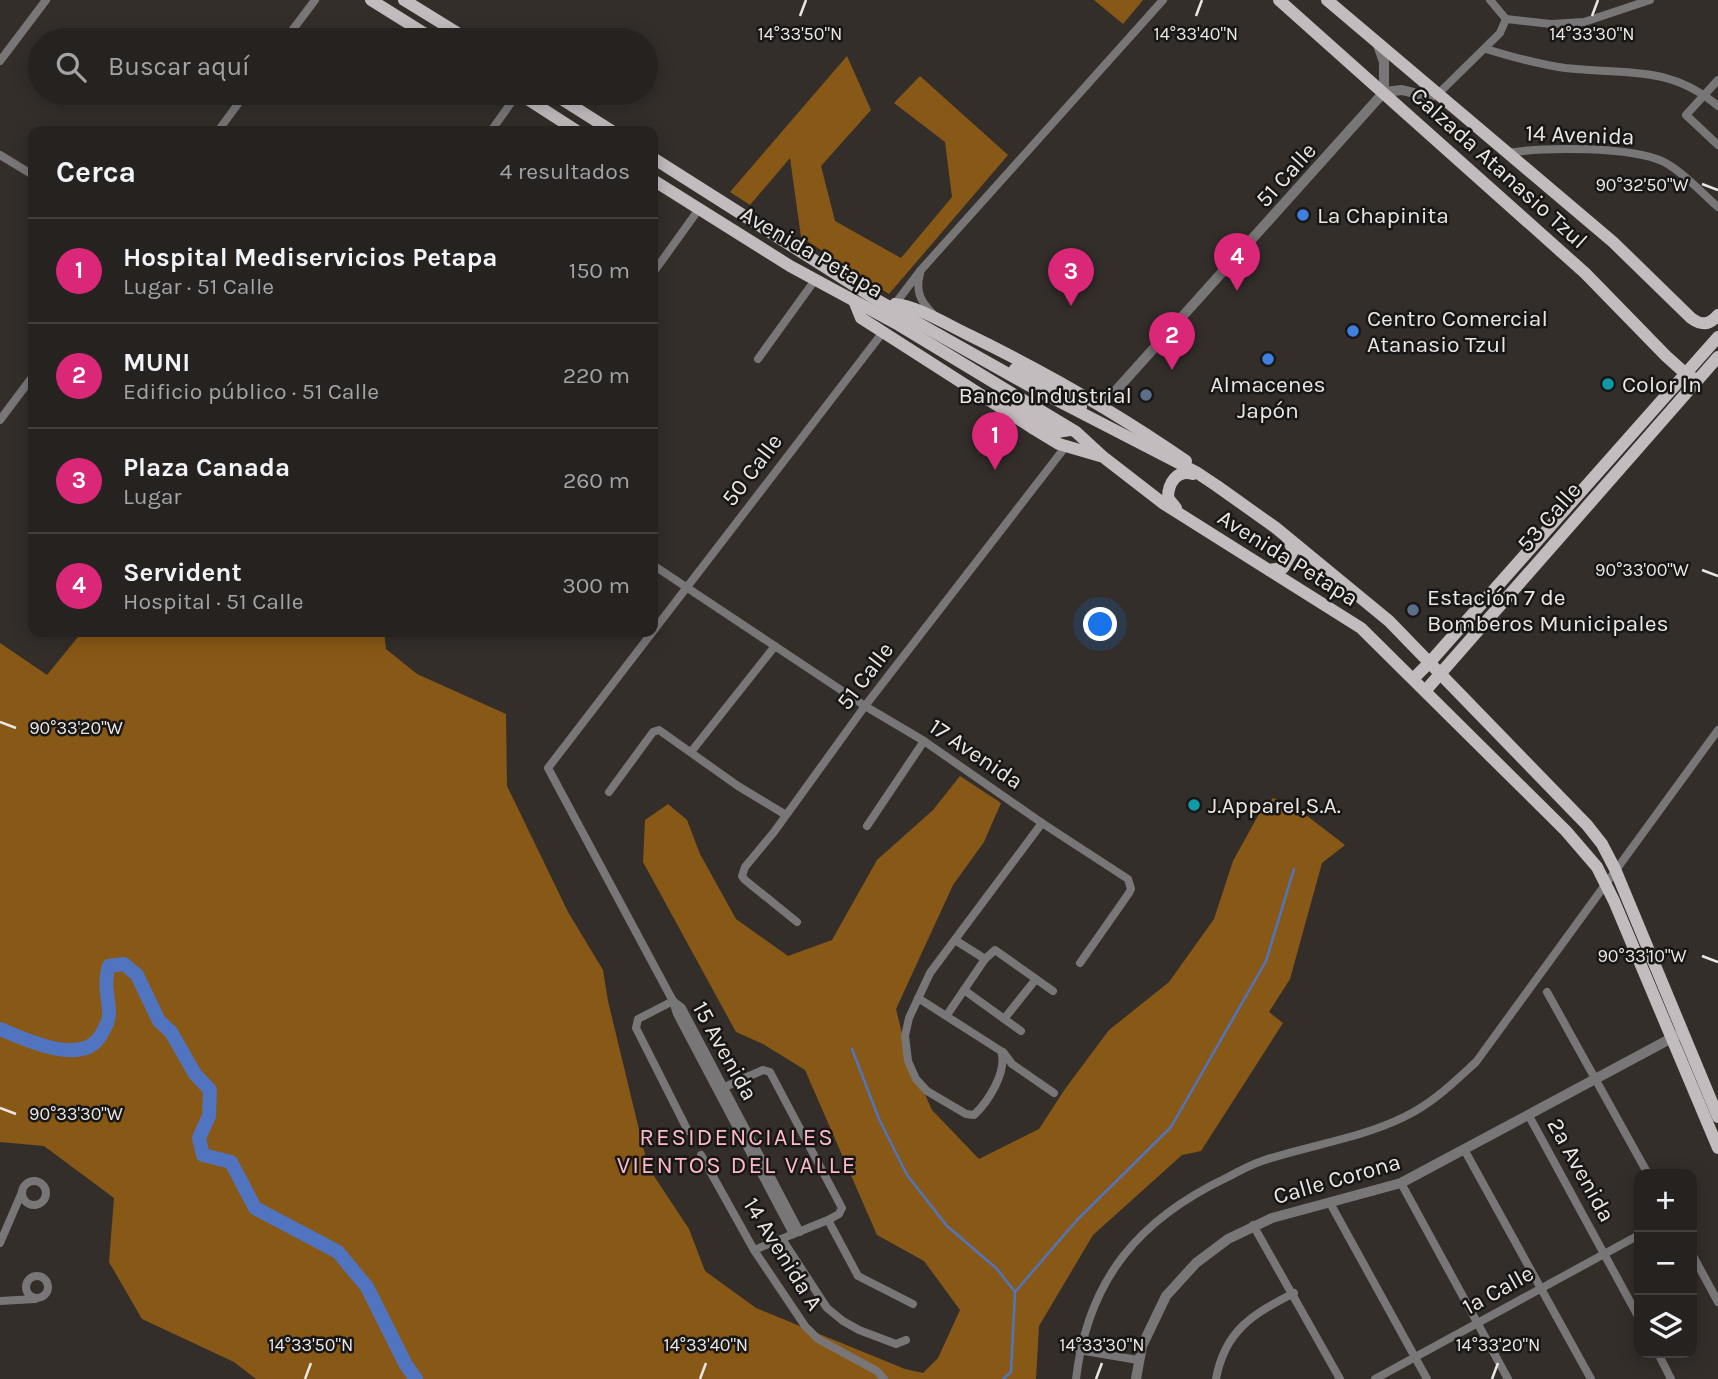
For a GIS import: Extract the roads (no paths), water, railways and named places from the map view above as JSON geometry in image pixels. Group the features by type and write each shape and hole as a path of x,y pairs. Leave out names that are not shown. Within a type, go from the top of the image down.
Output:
{"main road":[{"path":"371,0 416,28"},
{"path":"404,0 450,28"},
{"name":"Calzada Atanasio Tzul","path":"1279,0 1585,273 1666,356 1695,372"},
{"name":"Calzada Atanasio Tzul","path":"1327,0 1613,242 1698,323 1709,323 1718,315"},
{"path":"537,105 569,126"},
{"path":"571,105 604,126"},
{"name":"Avenida Petapa","path":"658,161 877,300 1037,390 1196,472 1288,539 1389,621 1587,825 1602,844 1615,869 1678,1034 1718,1148"},
{"name":"Avenida Petapa","path":"658,183 815,281 898,325 1076,432 1102,456 1189,520 1346,617 1368,634 1566,831 1597,867 1718,1117"},
{"path":"877,300 895,304 943,323 1045,373 1102,406 1188,462 1196,472"},
{"path":"855,303 861,318 1031,427 1066,446 1102,456"},
{"path":"855,303 894,332 1021,412 1057,432 1070,430"},
{"path":"895,304 1075,399 1082,410"},
{"path":"1695,372 1713,356 1718,337"},
{"path":"1655,409 1672,377 1666,356"},
{"name":"53 Calle","path":"1414,678 1655,409 1695,372"},
{"name":"53 Calle","path":"1426,690 1695,372"},
{"path":"1189,520 1168,498 1172,483 1178,475 1185,472 1212,483"},
{"path":"1269,570 1283,568 1289,561 1293,551 1288,539"}],"street":[{"path":"0,61 46,0"},
{"path":"294,28 315,0"},
{"path":"895,304 920,271 1163,0"},
{"path":"1490,0 1506,19 1551,24 1584,22 1650,0"},
{"path":"1376,39 1384,62 1384,92 1402,90 1430,97 1439,93 1486,49 1500,33 1506,19"},
{"path":"1486,49 1514,58 1564,68 1651,74 1685,83 1718,106"},
{"path":"1718,80 1686,115 1718,145"},
{"name":"51 Calle","path":"1102,406 1384,92"},
{"path":"222,126 237,105"},
{"path":"495,126 509,105"},
{"name":"14 Avenida","path":"1508,153 1543,148 1588,149 1654,158 1673,168 1718,207"},
{"path":"0,155 28,172"},
{"path":"658,265 699,209"},
{"path":"920,271 916,286 918,295 943,323"},
{"path":"758,359 815,281"},
{"name":"50 Calle","path":"658,625 883,332"},
{"path":"0,420 28,383"},
{"name":"51 Calle","path":"797,922 742,876 746,867 865,706 1066,446"},
{"name":"17 Avenida","path":"658,568 865,706 924,741 1131,884 1129,894 1080,963"},
{"name":"50 Calle","path":"548,768 649,637"},
{"path":"691,752 775,646"},
{"path":"609,792 656,730 786,815"},
{"path":"1076,1379 1079,1350 1089,1317 1116,1264 1139,1237 1175,1206 1194,1193 1260,1161 1372,1131 1405,1116 1436,1098 1476,1062 1718,730"},
{"path":"867,826 924,741"},
{"name":"15 Avenida","path":"548,768 673,1001 682,1008 721,1089 797,1233"},
{"path":"1000,1051 1003,1063 1001,1070 983,1104 976,1114 971,1115 927,1091 916,1079 908,1061 905,1037 909,1018 930,973 1042,823"},
{"path":"955,940 985,959"},
{"path":"947,1015 985,959 995,950 1053,991"},
{"path":"1004,1019 1036,979"},
{"path":"964,990 1021,1031"},
{"path":"1547,992 1645,1169"},
{"path":"918,998 1006,1055 1012,1064 1054,1093"},
{"path":"673,1001 638,1019 636,1028 688,1131"},
{"name":"Calle Corona","path":"1136,1379 1142,1346 1158,1311 1181,1277 1211,1251 1254,1225 1401,1183 1465,1151 1678,1034"},
{"path":"721,1089 763,1070 770,1072 842,1208 839,1214 828,1220 754,1250"},
{"name":"2a Avenida","path":"1528,1116 1634,1308"},
{"path":"1465,1151 1591,1379"},
{"name":"14 Avenida A","path":"701,1155 754,1250 805,1326 818,1339 877,1371 884,1379"},
{"path":"1401,1183 1508,1379"},
{"path":"0,1243 22,1192"},
{"path":"1329,1203 1427,1379"},
{"path":"828,1220 858,1276 913,1304"},
{"path":"1254,1225 1340,1379"},
{"name":"1a Calle","path":"1375,1379 1634,1238"},
{"path":"782,1239 827,1308 843,1321 896,1344 906,1340"},
{"path":"1697,1263 1718,1302"},
{"path":"1216,1379 1221,1359 1237,1330 1263,1309 1294,1293"},
{"path":"0,1301 38,1299"},
{"path":"1079,1350 1138,1360"},
{"path":"1660,1358 1671,1379"}],"waterway":[{"path":"1003,1379 1011,1372 1015,1292 1077,1220 1171,1127 1266,961 1294,869"},
{"path":"0,1029 54,1048 81,1049 93,1044 109,1018 106,985 109,966 124,964 137,975 159,1021 171,1032 195,1074 210,1090 209,1116 199,1138 203,1155 231,1162 255,1208 338,1252 367,1287 406,1365 416,1379"},
{"path":"852,1049 879,1119 907,1175 947,1226 997,1269 1015,1292"}],"place":[{"name":"La Chapinita","path":"1303,215"},
{"name":"Servident","path":"1237,291"},
{"name":"Plaza Canada","path":"1071,306"},
{"name":"Centro Comercial Atanasio Tzul","path":"1353,331"},
{"name":"Almacenes Japón","path":"1268,359"},
{"name":"MUNI","path":"1172,370"},
{"name":"Color In","path":"1608,384"},
{"name":"Banco Industrial","path":"1146,395"},
{"name":"Hospital Mediservicios Petapa","path":"995,470"},
{"name":"Estación 7 de Bomberos Municipales","path":"1413,610"},
{"name":"J.Apparel,S.A.","path":"1194,805"}],"district":[{"name":"RESIDENCIALES VIENTOS DEL VALLE","path":"737,1151"}]}
